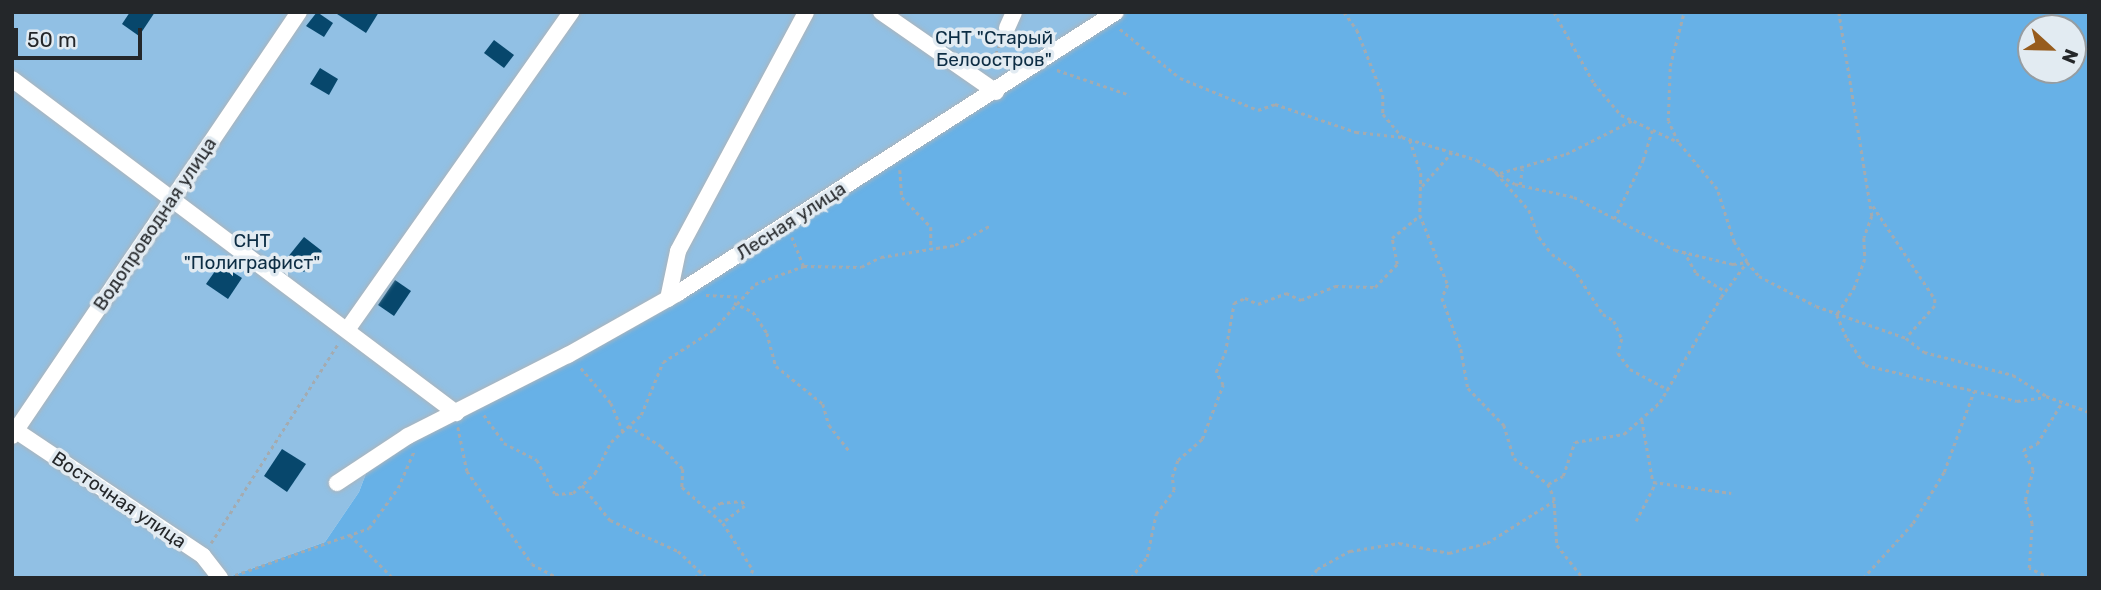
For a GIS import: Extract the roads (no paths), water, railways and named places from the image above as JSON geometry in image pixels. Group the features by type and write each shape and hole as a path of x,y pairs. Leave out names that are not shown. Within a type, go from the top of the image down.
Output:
{"street":[{"name":"Водопроводная улица","path":"14,432 299,12"},
{"path":"673,296 678,251 806,12"},
{"path":"881,12 990,88"},
{"path":"1007,28 1014,12"},
{"path":"346,330 565,14"},
{"name":"Лесная улица","path":"337,483 419,431 568,355 673,296 901,149 990,88 1038,64 1112,15"},
{"path":"12,79 456,413"},
{"name":"Восточная улица","path":"14,432 203,556 220,578"}],"park label":[{"name":"СНТ \"Старый Белоостров\"","path":"994,49"},
{"name":"СНТ \"Полиграфист\"","path":"252,252"}]}
